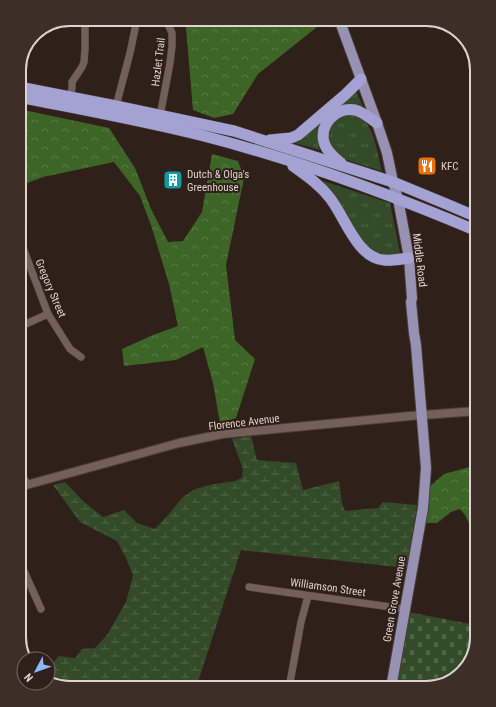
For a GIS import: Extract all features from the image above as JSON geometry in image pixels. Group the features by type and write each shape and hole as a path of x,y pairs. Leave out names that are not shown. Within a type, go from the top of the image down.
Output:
{"highway":[{"path":"264,140 291,138 298,135 346,94 361,79"},
{"path":"26,89 234,130 371,174 444,202 470,214"},
{"path":"26,98 199,135 281,158 398,199 470,228"},
{"path":"345,166 328,151 324,143 323,136 326,124 331,118 341,111 348,110 359,112 377,123"},
{"path":"281,158 313,180 330,198 359,245 368,254 375,258 385,260 409,258"}],"main road":[{"name":"Middle Road","path":"342,26 387,153 398,199 409,258 413,330 416,345 426,468 422,514"},
{"name":"Green Grove Avenue","path":"392,681 422,514"}],"street":[{"path":"70,98 72,82 84,62 85,26"},
{"path":"116,106 136,26"},
{"name":"Hazlet Trail","path":"160,116 172,46 172,33 169,26"},
{"name":"Gregory Street","path":"26,258 48,314 70,349 81,357"},
{"path":"26,324 48,314"},
{"name":"Florence Avenue","path":"26,485 180,443 222,434 470,412"},
{"path":"26,576 41,609"},
{"name":"Williamson Street","path":"249,587 405,610"},
{"path":"290,681 301,622 308,596"}],"green space":[{"path":"185,26 318,26 258,74 233,114 214,118 193,110"},
{"path":"356,90 363,107 337,107"},
{"path":"26,110 109,128 135,168 151,209 168,242 183,241 202,212 212,154 238,161 244,178 226,265 235,340 255,359 236,418 220,423 213,383 203,347 176,360 124,366 122,349 178,326 169,284 152,228 140,196 114,162 43,177 26,183"},
{"path":"341,114 356,115 365,121 369,126 382,171 336,156 326,136 328,126"},
{"path":"322,122 318,136 320,150 291,142"},
{"path":"320,180 390,203 400,253 394,257 370,252"},
{"path":"251,436 257,460 296,463 303,490 339,481 342,503 345,511 378,508 383,502 417,505 407,568 241,550 198,681 67,681 56,679 56,659 59,656 75,658 82,649 95,648 107,635 126,602 133,575 117,541 80,522 53,485 65,482 83,501 103,517 124,510 137,523 155,529 182,498 193,490 209,485 235,481 242,478 243,469 232,439"},
{"path":"470,467 470,526 460,509 451,512 437,523 426,523 429,487 444,474"},
{"path":"408,612 470,624 470,642 467,654 461,664 453,672 443,678 431,681 396,681"}],"place":[{"name":"KFC","path":"427,166"},
{"name":"Dutch & Olga's Greenhouse","path":"173,180"}]}
